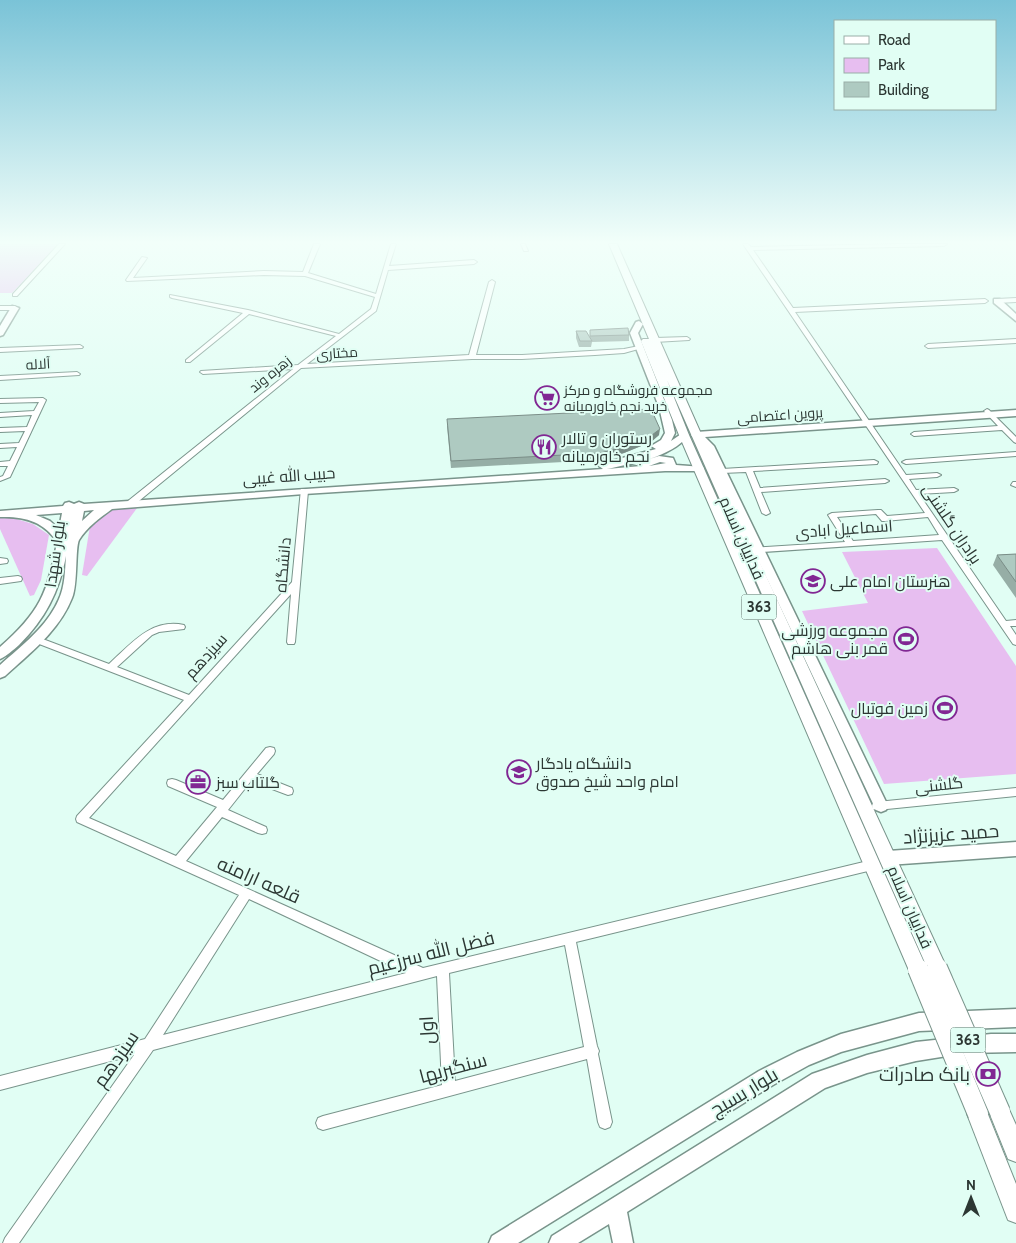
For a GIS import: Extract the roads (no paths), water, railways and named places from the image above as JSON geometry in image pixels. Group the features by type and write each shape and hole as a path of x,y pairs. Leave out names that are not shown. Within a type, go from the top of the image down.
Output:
{"main road":[{"name":"فداییان اسلام","path":"629,302 690,435 707,450 754,550 888,858 927,968"},
{"name":"فداییان اسلام","path":"638,302 655,340 690,435 699,469 872,865 927,968"},
{"path":"997,302 1016,318"},
{"path":"0,333 2,324 14,308"},
{"path":"600,467 665,442 670,433 655,382 634,333 639,324"},
{"name":"پروین اعتصامی","path":"989,413 1016,408"},
{"name":"پروین اعتصامی","path":"690,435 989,413 1016,413"},
{"path":"729,432 719,436 707,450 722,471 754,550 881,806"},
{"name":"حبیب الله غیبی","path":"450,482 477,476 600,467 645,456 690,435"},
{"path":"600,467 638,465 659,459 669,460 672,464 665,468"},
{"name":"حبیب الله غیبی","path":"6,514 74,507 304,491 665,468 699,469"},
{"name":"حبیب الله غیبی","path":"0,508 113,506 131,503"},
{"path":"6,514 41,520 67,542 94,515 113,506"},
{"name":"بلوار شهدا","path":"0,654 19,637 47,602 67,542 74,507"},
{"name":"بلوار شهدا","path":"0,673 37,640 57,614 66,598 70,581 67,542"},
{"name":"حمید عزیزنژاد","path":"888,858 1016,849"},
{"name":"363","path":"927,968 1000,1112 1016,1151"},
{"name":"363","path":"927,968 978,1114 1015,1207"},
{"name":"بلوار بسیج","path":"499,1243 766,1078 803,1058 841,1043 919,1022 1016,1018"},
{"name":"بلوار بسیج","path":"559,1243 788,1099 819,1082 853,1068 934,1048 1016,1043"},
{"path":"616,1207 623,1243"}],"street":[{"path":"201,302 341,336"},
{"name":"زهره وند","path":"131,503 298,368 374,310 376,302"},
{"path":"472,357 487,302"},
{"name":"برادران گلشنی","path":"787,302 1016,642"},
{"path":"792,310 964,302"},
{"path":"0,308 14,308"},
{"path":"188,361 248,312"},
{"path":"655,340 687,339"},
{"path":"928,346 1016,341"},
{"path":"0,350 80,347"},
{"name":"مختاری","path":"203,372 640,350"},
{"name":"آلاله","path":"0,378 77,374"},
{"path":"0,401 43,400 13,463 2,478"},
{"path":"0,415 37,413"},
{"path":"989,413 1016,441"},
{"path":"914,434 1004,428"},
{"path":"0,430 29,429"},
{"path":"0,446 22,445"},
{"path":"906,462 1016,454"},
{"path":"722,471 874,462"},
{"path":"0,464 13,463"},
{"path":"749,470 766,512"},
{"path":"903,477 937,475"},
{"path":"757,490 885,481"},
{"path":"913,492 954,490"},
{"name":"دانشگاه","path":"291,642 304,491"},
{"path":"850,544 832,516 878,512 885,519 929,515"},
{"name":"اسماعیل ابادی","path":"754,550 944,537"},
{"path":"0,581 18,579"},
{"name":"سیزدهم","path":"81,819 296,583"},
{"path":"1004,624 1016,623"},
{"path":"111,668 149,632 157,629 181,627"},
{"path":"37,640 190,699"},
{"path":"178,862 270,751"},
{"path":"250,776 288,792"},
{"path":"172,783 262,830"},
{"name":"گلشنی","path":"865,807 1016,792"},
{"name":"قلعه ارامنه","path":"81,819 422,974"},
{"name":"فضل الله سرزعیم","path":"0,1083 422,974 872,865"},
{"name":"سیزدهم","path":"10,1243 149,1045 247,893"},
{"path":"570,939 593,1051 605,1122"},
{"name":"اول","path":"443,969 449,1088"},
{"name":"سنگبریها","path":"322,1124 449,1088 593,1051"}],"place":[{"name":"مجموعه فروشگاه و مرکز خرید نجم خاورمیانه","path":"547,398"},
{"name":"رستوران و تالار نجم خاورمیانه","path":"544,447"},
{"name":"هنرستان امام علی","path":"813,581"},
{"name":"مجموعه ورزشی قمر بنی هاشم","path":"906,639"},
{"name":"زمین فوتبال","path":"945,708"},
{"name":"دانشگاه یادگار امام واحد شیخ صدوق","path":"519,772"},
{"name":"گلتاب سبز","path":"198,782"},
{"name":"بانک صادرات","path":"988,1074"}]}
